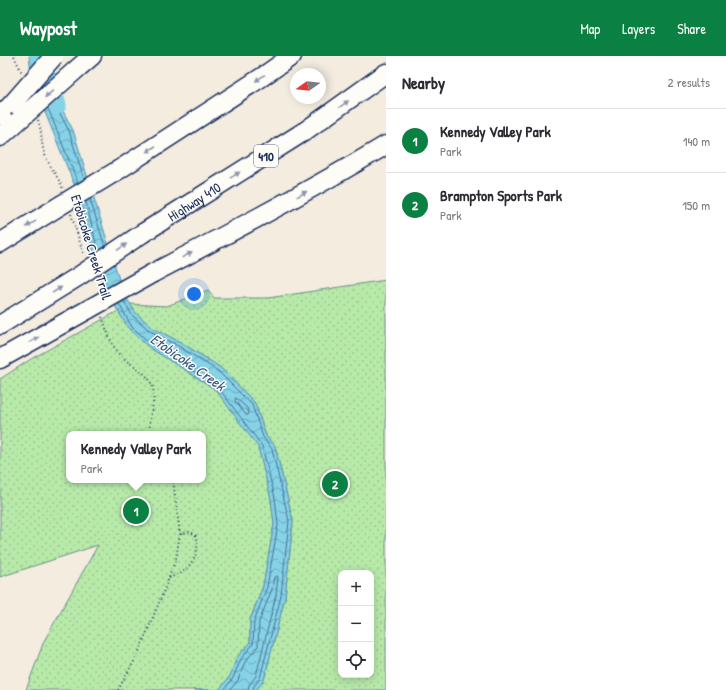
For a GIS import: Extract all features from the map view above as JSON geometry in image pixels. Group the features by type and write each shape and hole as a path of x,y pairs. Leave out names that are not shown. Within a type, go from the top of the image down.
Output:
{"highway":[{"path":"6,110 54,56"},
{"path":"0,137 92,56"},
{"path":"0,243 120,169 262,78 292,56"},
{"name":"Highway 410","path":"0,326 82,269 143,233 305,131 386,73"},
{"path":"0,359 95,310 153,273 256,219 386,145"}],"path":[{"path":"14,56 23,74"},
{"name":"Etobicoke Creek Trail","path":"37,117 46,157 58,178 66,203 82,269"},
{"name":"Etobicoke Creek Trail","path":"95,310 112,344 120,355 142,372 152,385 154,392 149,425 150,431"},
{"path":"118,690 138,654 176,558 180,534 173,483"},
{"path":"169,578 182,573 187,568 193,560 197,549 197,539 195,534 189,532 180,534"}],"green space":[{"path":"386,280 386,690 256,690 264,680 285,597 293,521 275,446 266,436 255,403 221,368 182,343 153,328 135,312 130,304 167,306 208,290 214,298 268,298"},
{"path":"118,311 129,329 150,348 215,389 258,446 271,499 274,524 263,586 250,620 250,643 237,657 230,676 219,690 26,690 44,641 98,545 0,577 0,379 31,359"}],"water":[{"name":"Etobicoke Creek","path":"29,56 41,56 43,73 73,130 123,292 135,312 153,328 182,343 221,368 255,403 266,436 275,446 293,521 285,597 264,680 256,690 219,690 230,676 237,657 250,643 250,620 263,586 274,524 271,499 258,447 215,389 150,348 129,329 101,283 82,204 32,80"}],"waterway":[{"name":"Etobicoke Creek","path":"39,56 57,105"}],"place":[{"name":"Brampton Sports Park","path":"335,484"},
{"name":"Kennedy Valley Park","path":"136,511"}]}
